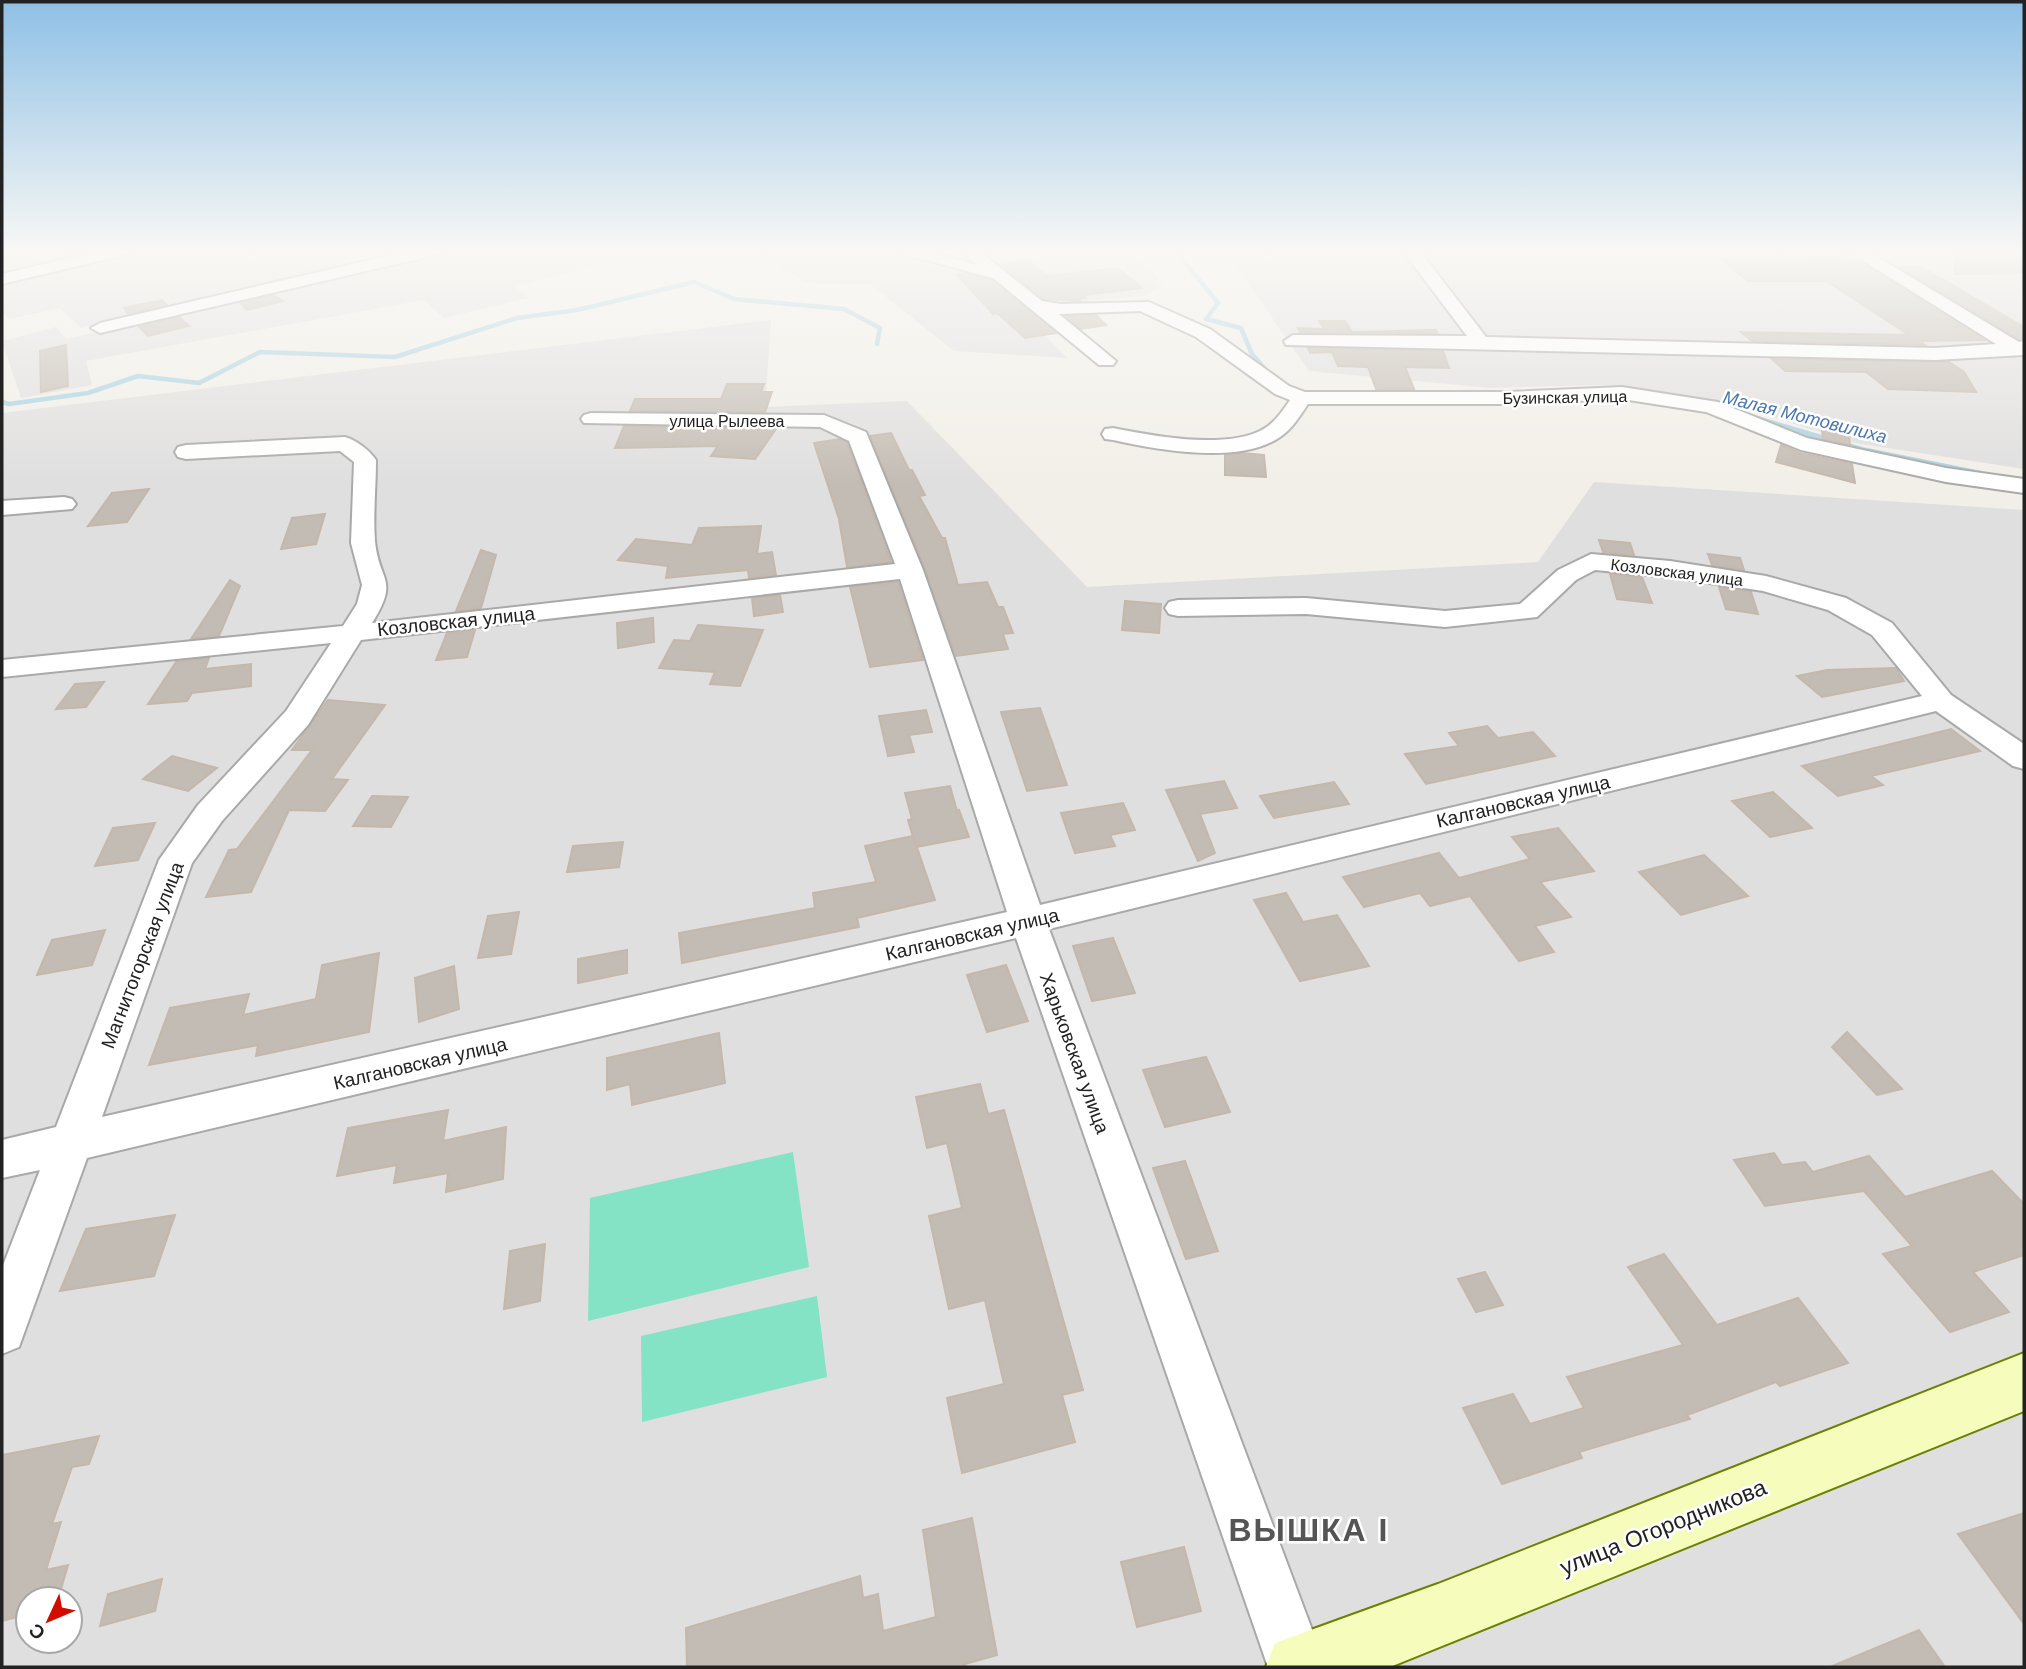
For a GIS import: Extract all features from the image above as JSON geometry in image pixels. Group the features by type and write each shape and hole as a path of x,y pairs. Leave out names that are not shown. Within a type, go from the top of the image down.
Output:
{"main road":[{"name":"улица Огородникова","path":"1298,1667 1438,1617 2024,1382"}],"street":[{"path":"1064,328 1105,361"},
{"path":"1113,434 1163,443 1240,444 1268,436 1290,416 1302,398 1282,390 1203,333 1192,328"},
{"path":"1470,328 1480,341"},
{"path":"1985,328 2021,349"},
{"path":"1293,341 1480,341 1534,345 1935,354 2021,349"},
{"name":"Бузинская улица","path":"1302,398 1508,398 1622,393 1711,406 1801,443 1946,475 2024,486"},
{"name":"улица Рылеева","path":"592,419 824,421 859,437"},
{"name":"Харьковская улица","path":"859,437 910,570 1028,921 1298,1667"},
{"name":"Магнитогорская улица","path":"2,1330 176,860 210,813 297,718 370,604 374,585 363,543 365,460 345,444 186,452"},
{"path":"2,508 64,505"},
{"name":"Козловская улица","path":"1178,608 1306,606 1445,619 1528,611 1567,575 1591,562 1670,569 1766,584 1837,604 1882,629 1941,701 2024,759"},
{"name":"Козловская улица","path":"2,668 351,633 910,570"},
{"name":"Калгановская улица","path":"2,1159 1028,921 1941,701"}],"shaded area":[{"path":"53,328 57,328 66,339 114,328 269,328 86,361 92,385 21,398 2,341"},
{"path":"706,328 770,328 765,407 907,401 1087,587 1538,562 1594,482 2024,510 2024,1667 2,1667 2,413"},
{"path":"925,328 1038,328 1067,358 954,351"},
{"path":"1279,328 2024,328 2024,469 1855,443 1721,401 1602,385 1491,388 1309,371"}],"green space":[{"path":"793,1152 809,1267 588,1321 590,1198"},
{"path":"817,1296 827,1377 642,1422 641,1336"}],"building":[{"path":"140,328 181,328 148,336"},
{"path":"1014,328 1050,328 1056,333 1025,338"},
{"path":"1298,328 1349,328 1352,332 1436,330 1437,333 1300,332"},
{"path":"1898,328 1965,328 1984,340 1919,341 1925,345 1752,341 1741,332 1909,335"},
{"path":"2000,328 2024,328 2024,339 2019,339"},
{"path":"66,345 68,386 41,392 40,351"},
{"path":"1308,348 1443,351 1449,368 1405,367 1414,389 1376,389 1368,367 1338,366 1332,352 1310,353"},
{"path":"1772,359 1949,362 1964,372 1976,392 1888,389 1866,372 1785,371"},
{"path":"727,384 764,384 761,392 772,392 765,412 630,411 635,399 721,399"},
{"path":"1821,421 1848,425 1850,445 1823,439"},
{"path":"624,426 776,429 755,459 711,456 718,446 615,448"},
{"path":"891,433 925,495 919,496 942,538 945,538 958,585 987,582 998,607 1003,607 1013,633 1003,634 1008,649 956,656 925,569 870,436"},
{"path":"840,439 847,443 891,562 847,567 839,519 814,443"},
{"path":"1781,445 1800,453 1852,464 1855,483 1776,462"},
{"path":"1225,455 1264,455 1266,477 1225,475"},
{"path":"149,489 127,522 88,526 112,493"},
{"path":"325,514 316,544 281,549 292,518"},
{"path":"761,526 757,554 772,552 776,575 749,578 748,570 666,578 668,566 618,560 636,539 692,545 699,528"},
{"path":"1599,540 1630,543 1634,555 1603,552"},
{"path":"481,550 496,555 481,608 456,611"},
{"path":"1708,554 1740,558 1744,570 1712,565"},
{"path":"1610,574 1642,577 1652,603 1617,599"},
{"path":"230,580 240,586 219,636 191,639"},
{"path":"898,582 923,660 870,667 850,587"},
{"path":"1719,587 1751,592 1758,614 1726,609"},
{"path":"780,595 783,612 754,616 752,598"},
{"path":"1125,601 1161,604 1159,633 1122,630"},
{"path":"653,618 654,642 618,648 617,623"},
{"path":"698,625 763,630 740,686 710,684 715,672 659,668 674,640 690,641"},
{"path":"475,630 467,657 436,660 447,633"},
{"path":"209,658 205,669 251,664 251,686 192,693 187,701 148,704 176,662"},
{"path":"1896,668 1904,681 1822,697 1797,676 1827,670"},
{"path":"104,682 86,707 56,709 75,684"},
{"path":"328,700 385,705 332,779 348,780 325,811 289,810 251,892 206,897 229,850 237,849 312,750 292,750"},
{"path":"1040,708 1067,785 1027,791 1001,712"},
{"path":"926,710 932,732 909,735 914,752 888,756 879,716"},
{"path":"1487,726 1498,738 1533,732 1555,756 1426,784 1405,754 1459,746 1449,733"},
{"path":"1951,729 1980,751 1871,776 1883,785 1838,796 1802,766"},
{"path":"172,756 217,768 188,791 143,779"},
{"path":"1224,781 1237,808 1200,814 1215,853 1198,861 1166,790"},
{"path":"1334,782 1349,804 1274,818 1260,796"},
{"path":"950,786 957,811 959,810 969,837 916,847 908,820 912,819 905,793"},
{"path":"1773,792 1812,828 1770,837 1732,801"},
{"path":"372,796 408,797 391,827 353,826"},
{"path":"1123,803 1135,830 1110,835 1115,846 1075,853 1061,813"},
{"path":"155,823 138,860 95,866 113,828"},
{"path":"1558,828 1594,871 1540,882 1571,917 1535,926 1554,952 1519,961 1470,896 1430,906 1420,893 1364,907 1343,877 1439,853 1459,878 1530,859 1512,837"},
{"path":"913,836 935,900 857,918 859,927 682,963 679,933 815,908 813,893 876,882 865,846"},
{"path":"623,842 619,867 567,872 573,846"},
{"path":"1704,855 1748,896 1681,915 1639,872"},
{"path":"1286,893 1303,922 1337,915 1369,966 1300,981 1254,900"},
{"path":"519,912 511,954 478,958 488,916"},
{"path":"105,930 92,965 37,975 52,940"},
{"path":"1113,938 1135,993 1092,1001 1073,946"},
{"path":"627,950 627,973 578,983 578,959"},
{"path":"379,953 369,1032 256,1056 258,1045 149,1065 170,1008 249,994 243,1015 316,999 322,965"},
{"path":"1006,965 1028,1021 987,1032 967,975"},
{"path":"454,966 459,1009 419,1022 415,978"},
{"path":"1847,1032 1902,1089 1877,1095 1832,1047"},
{"path":"719,1033 725,1083 632,1105 630,1084 607,1090 607,1058"},
{"path":"1206,1057 1230,1112 1165,1127 1143,1070"},
{"path":"980,1084 988,1114 1004,1110 1083,1390 1062,1395 1075,1442 962,1473 947,1398 1004,1384 985,1300 949,1309 929,1216 962,1208 947,1143 927,1148 916,1097"},
{"path":"448,1110 443,1141 506,1127 503,1179 446,1192 448,1173 394,1183 397,1165 337,1176 348,1128"},
{"path":"1774,1153 1782,1165 1805,1162 1813,1172 1869,1156 1905,1197 1992,1171 2024,1204 2024,1255 1973,1272 2009,1312 1950,1332 1883,1254 1912,1246 1864,1191 1765,1206 1734,1160"},
{"path":"1185,1161 1218,1251 1186,1259 1153,1168"},
{"path":"175,1215 154,1276 60,1291 86,1229"},
{"path":"545,1244 540,1301 504,1309 510,1251"},
{"path":"1664,1254 1717,1325 1798,1298 1848,1363 1780,1386 1776,1382 1687,1415 1690,1419 1579,1452 1582,1458 1502,1484 1463,1408 1513,1394 1530,1424 1584,1408 1567,1377 1683,1345 1628,1267"},
{"path":"1485,1272 1503,1305 1476,1312 1458,1279"},
{"path":"99,1436 89,1464 72,1467 52,1524 61,1522 46,1570 68,1565 62,1585 14,1585 14,1618 2,1621 2,1455"},
{"path":"2024,1513 2024,1624 1958,1534"},
{"path":"972,1518 997,1655 965,1664 966,1667 687,1667 686,1628 860,1576 863,1598 878,1594 883,1631 936,1617 923,1530"},
{"path":"1184,1547 1201,1611 1137,1627 1121,1562"},
{"path":"162,1579 155,1611 100,1626 108,1594"},
{"path":"1919,1630 1945,1667 1830,1667"}],"waterway":[{"path":"2,402 9,404 88,393 138,376 199,383 260,352 395,357 486,328"},
{"path":"877,344 880,328"},
{"path":"1241,328 1252,354 1272,377"},
{"name":"Малая Мотовилиха","path":"1469,403 1500,403"},
{"name":"Малая Мотовилиха","path":"1751,417 1862,450 1981,474"}],"district":[{"name":"ВЫШКА I","path":"1309,1530"}]}
